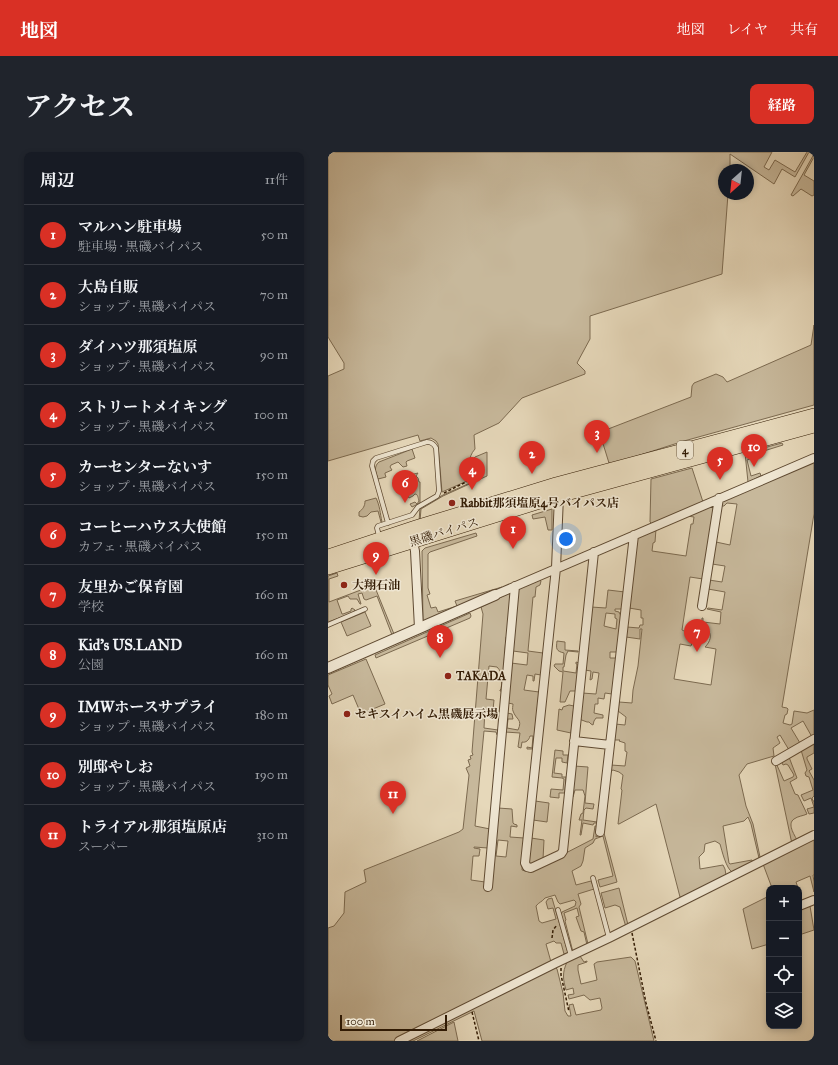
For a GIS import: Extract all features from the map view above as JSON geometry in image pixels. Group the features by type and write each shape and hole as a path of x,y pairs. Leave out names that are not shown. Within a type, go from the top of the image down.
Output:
{"highway":[{"name":"黒磯バイパス","path":"328,556 382,544 413,542 557,490 814,415"},
{"name":"黒磯バイパス","path":"328,567 382,544 414,521 557,490 814,426"}],"street":[{"path":"328,668 556,568 814,458"},
{"path":"557,490 556,568 525,863 527,867 531,868 561,854 563,851 594,552"},
{"path":"702,606 719,498"},
{"path":"600,832 634,535"},
{"path":"413,542 415,551 419,628"},
{"path":"488,887 515,586"},
{"path":"776,761 814,739"},
{"path":"574,741 610,745"},
{"path":"399,1041 814,835"},
{"path":"802,905 814,900"}],"lane":[{"path":"382,544 377,528 378,526 388,523 414,521 418,507 437,496 439,491 436,448 430,442 376,458 373,461 372,466 388,523"},
{"path":"328,625 365,609"},
{"path":"593,878 609,938"},
{"path":"558,910 571,956"}],"path":[{"path":"437,496 470,480 472,476 471,458"},
{"path":"552,938 555,927 562,923"},
{"path":"631,927 656,1041"},
{"path":"563,960 561,975 569,1012"},
{"path":"471,1005 479,1041"}],"shaded area":[{"path":"328,152 772,152 764,167 769,170 775,160 795,172 807,152 809,152 795,177 782,169 774,184 754,170 754,164 745,164 730,154 730,164 718,164 718,200 728,200 722,274 590,316 590,339 577,363 585,371 585,374 522,398 499,423 474,435 475,449 472,452 470,462 471,477 467,481 442,492 438,444 431,438 420,441 418,435 328,461 328,376 344,369 344,363 328,337"},
{"path":"814,154 814,157 804,175 814,181 814,195 812,196 801,189 793,196 791,195"},
{"path":"814,325 814,405 684,441 612,464 609,463 600,434 603,431 691,397 692,386 694,383 716,374 723,377 727,382 811,345"},
{"path":"782,443 783,445 751,455 752,458 747,460 751,476 760,473 761,476 748,482 745,453"},
{"path":"412,449 415,458 406,462 407,466 403,467 398,462 391,465 390,467 392,470 385,473 386,477 378,479 376,468 379,462"},
{"path":"487,452 487,476 443,496 421,509 419,521 420,508 443,495 470,483 473,477 473,459"},
{"path":"814,462 814,514 782,707 788,709 783,723 790,725 792,724 794,711 807,713 814,710 814,736 812,737 803,721 791,728 800,743 789,750 780,735 777,737 780,743 773,748 774,756 747,764 739,775 746,806 753,824 760,857 759,858 748,817 744,821 723,826 729,863 752,860 753,862 732,872 726,863 720,844 715,841 705,844 704,852 699,857 700,869 723,865 726,875 683,898 680,897 656,804 618,824 623,775 613,770 611,771 609,781 611,765 625,766 627,752 625,751 625,743 619,741 620,740 614,740 615,724 625,725 626,717 618,711 619,702 632,703 638,666 642,629 640,629 640,639 626,637 627,627 639,628 640,625 643,625 641,610 629,608 637,540 638,537 656,529 655,542 653,543 652,551 686,556 691,524 693,524 694,517 687,516 712,505 714,506 703,579 690,577 682,630 687,633 687,638 692,643 691,646 680,644 674,679 711,685 716,649 705,647 709,641 710,634 707,628 702,625 702,618 703,622 720,624 721,612 707,609 722,610 725,592 708,589 709,580 722,582 725,566 712,564 716,542 730,545 737,504 727,503 724,506 721,506 723,501"},
{"path":"692,468 703,502 652,524 650,522 651,479"},
{"path":"418,473 416,476 420,482 420,503 412,507 410,504 415,502 417,504 419,501 418,496 415,494 409,498 407,494 413,490 411,484 407,482 404,476"},
{"path":"376,498 382,522 378,511 371,512 367,516 359,516 359,512 364,507 365,501"},
{"path":"552,509 552,530 548,530 545,517 533,519 532,515"},
{"path":"476,533 477,536 428,554 428,588 430,594 427,595 431,608 436,607 438,612 457,606 455,601 502,587 503,588 423,622 422,551 425,548"},
{"path":"337,573 338,576 329,579 329,602 374,585 394,634 392,635 377,596 366,600 364,599 362,593 358,594 361,604 357,599 350,599 348,596 337,600 342,614 351,611 352,608 355,610 353,613 328,622 328,576"},
{"path":"538,579 541,581 540,585 536,587 535,597 533,597 528,651 543,653 541,675 535,674 533,681 533,676 527,675 524,690 539,692 533,749 527,749 527,747 532,748 533,736 530,736 526,742 522,742 521,748 518,747 520,733 505,732 507,713 512,714 513,719 508,719 507,728 518,730 520,724 514,714 513,704 508,703 511,663 527,665 528,653 513,651 518,589"},
{"path":"608,590 625,592 622,609 615,609 615,611 619,612 621,616 617,652 610,652 610,658 616,658 612,694 605,693 604,699 598,698 598,704 595,704 594,713 603,715 603,718 596,718 593,725 579,719 582,693 596,694 599,673 593,672 592,679 590,680 591,671 585,670 591,607 606,608","holes":["606,613 615,614 615,618 617,619 616,629 604,626"]},
{"path":"510,593 512,595 508,635 506,637 502,691 500,691 502,680 501,672 497,667 489,666 486,699 494,700 493,710 485,709 484,728 498,730 498,736 496,732 484,731 475,826 490,829 488,848 474,847 480,849 479,856 473,856 471,880 485,882 491,890 498,808 512,809 513,823 517,825 517,827 511,826 510,837 524,838 522,870 529,872 593,839 595,826 597,826 596,837 604,833 617,882 600,887 598,880 613,876 603,836 595,839 593,843 585,848 581,866 572,871 576,885 591,881 594,889 578,894 581,904 579,907 588,944 587,945 584,932 581,931 576,917 579,916 577,908 564,913 572,952 561,914 562,912 575,906 576,902 574,900 560,904 555,895 545,898 536,906 539,921 542,923 556,919 553,908 548,909 546,902 548,899 552,898 568,953 564,954 561,943 556,943 554,941 546,944 551,962 557,969 563,993 565,1011 568,1016 571,1016 569,1005 573,1004 576,1015 601,1010 602,1008 600,998 590,1000 584,995 569,999 568,995 574,994 573,988 566,990 564,983 565,966 567,962 580,956 584,962 587,961 578,965 581,984 597,980 594,964 597,962 631,957 635,961 654,1041 482,1041 474,1011 413,1041 328,1041 328,928 334,926 344,913 345,892 366,882 364,870 459,832 463,829 469,775 466,768 470,766 468,760 471,759 470,756 473,755 472,752 483,614 481,607","holes":["498,840 508,841 506,857 496,856"]},
{"path":"365,612 371,626 347,636 341,622"},
{"path":"470,613 470,618 376,658 375,655"},
{"path":"557,641 565,642 565,650 578,651 568,651 566,655 563,671 576,673 576,662 579,663 576,691 570,691 565,702 560,702 563,672 559,671 554,666 555,664 563,664 564,653 557,649"},
{"path":"366,659 385,704 361,714 353,695 332,704 329,696 332,694 328,685 328,675"},
{"path":"569,705 574,706 571,733 557,730 559,709 562,710 563,707"},
{"path":"814,743 814,753 807,757 807,759 812,769 809,771 814,780 814,796 812,798 814,801 814,807 811,798 804,801 801,795 813,790 809,777 806,776 805,773 807,770 801,750"},
{"path":"555,750 563,751 563,755 568,755 567,763 562,762 562,758 556,758 554,773 562,774 562,777 566,777 565,793 559,793 559,798 550,797 551,789 563,790 564,779 552,777"},
{"path":"789,757 797,778 790,782 795,794 798,795 807,814 797,817 792,821 791,826 797,840 792,844 775,764 776,763 784,781 793,777 794,775 788,765 783,765 781,761"},
{"path":"574,766 588,767 585,803 594,804 593,809 586,808 584,810 583,820 597,822 593,825 583,823 581,835 582,820 579,820 581,814 583,813 585,796 583,790 575,790 573,797 571,797"},
{"path":"535,801 549,803 547,822 533,820"},
{"path":"814,807 814,813 809,814 807,809"},
{"path":"814,836 814,892 810,876 796,882 797,885 771,885 763,864"},
{"path":"531,838 544,840 543,859 532,864 528,862"},
{"path":"619,888 628,925 626,927 620,907 615,905 605,908 601,893"},
{"path":"766,898 766,945 752,949 743,909"},
{"path":"810,906 814,930 802,934 802,921 802,909"},
{"path":"454,1022 458,1041 417,1041"}],"place":[{"name":"ダイハツ那須塩原","path":"597,453"},
{"name":"別邸やしお","path":"754,467"},
{"name":"大島自販","path":"532,474"},
{"name":"カーセンターないす","path":"720,480"},
{"name":"ストリートメイキング","path":"472,490"},
{"name":"コーヒーハウス大使館","path":"405,503"},
{"name":"Rabbit那須塩原4号バイパス店","path":"452,503"},
{"name":"マルハン駐車場","path":"513,549"},
{"name":"IMWホースサプライ","path":"376,575"},
{"name":"大翔石油","path":"344,585"},
{"name":"友里かご保育園","path":"697,652"},
{"name":"Kid's US.LAND","path":"440,658"},
{"name":"TAKADA","path":"448,676"},
{"name":"セキスイハイム黒磯展示場","path":"347,714"},
{"name":"トライアル那須塩原店","path":"393,814"}]}
